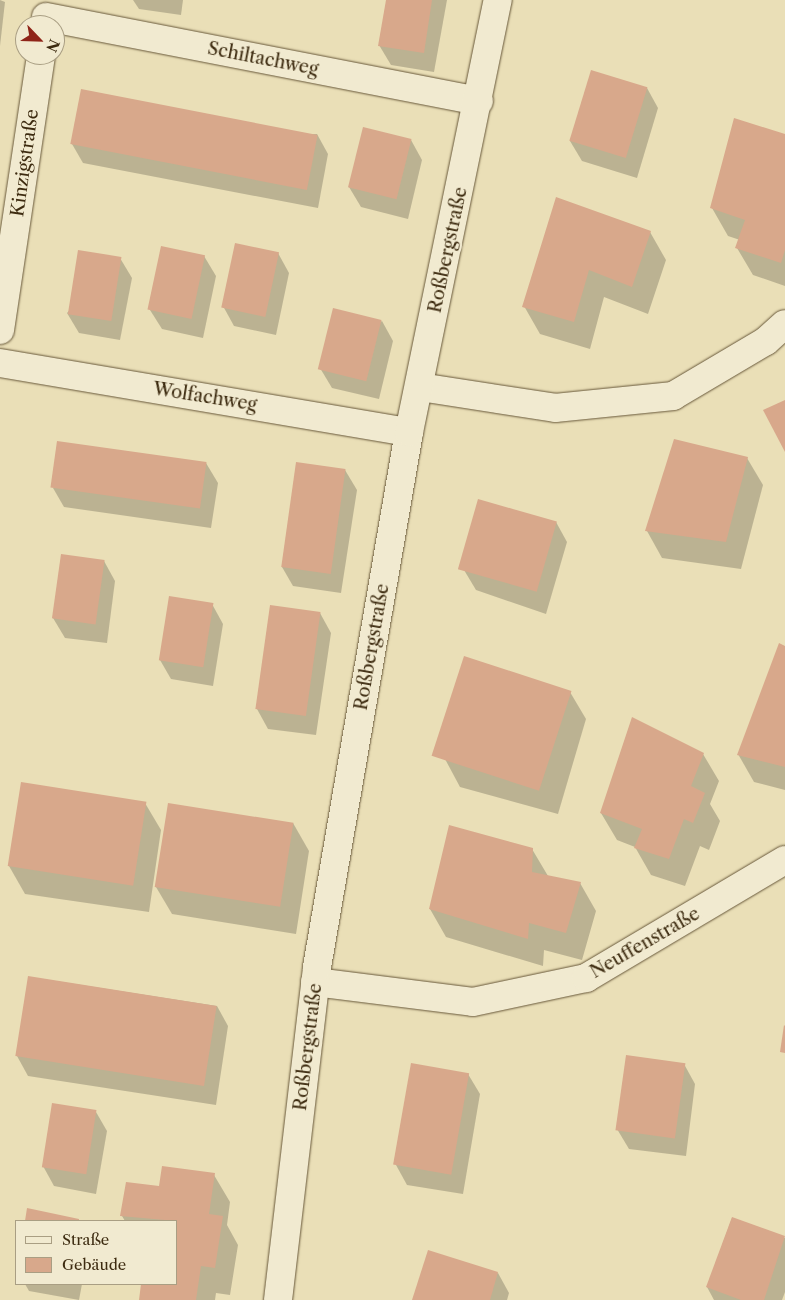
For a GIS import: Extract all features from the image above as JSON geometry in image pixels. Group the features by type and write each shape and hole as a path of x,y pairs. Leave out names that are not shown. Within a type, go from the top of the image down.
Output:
{"street":[{"name":"Roßbergstraße","path":"278,1300 315,982 409,432 479,101 498,0"},
{"name":"Schiltachweg","path":"47,14 479,101"},
{"name":"Kinzigstraße","path":"0,330 40,65"},
{"path":"420,387 555,408 673,396 766,341 785,324"},
{"name":"Wolfachweg","path":"0,363 409,432"},
{"name":"Neuffenstraße","path":"315,982 473,1002 586,978 785,860"}],"building":[{"path":"386,0 432,0 424,53 378,46"},
{"path":"591,70 647,87 626,158 569,141"},
{"path":"81,89 318,135 307,190 70,144"},
{"path":"734,118 785,134 785,250 781,263 735,248 745,220 710,208"},
{"path":"363,127 412,139 397,199 348,187"},
{"path":"556,197 651,231 632,287 589,270 574,322 522,307"},
{"path":"235,243 279,252 265,317 221,308"},
{"path":"161,246 205,255 192,319 147,310"},
{"path":"78,250 121,257 111,321 68,314"},
{"path":"333,308 382,320 366,381 318,369"},
{"path":"785,400 785,452 763,410"},
{"path":"674,439 748,457 726,542 645,531"},
{"path":"57,441 207,462 200,509 50,488"},
{"path":"296,462 346,469 331,574 281,567"},
{"path":"478,499 557,522 537,592 458,569"},
{"path":"61,554 105,560 96,624 52,618"},
{"path":"169,596 213,603 203,667 159,660"},
{"path":"270,605 321,612 306,716 255,709"},
{"path":"779,643 785,646 785,767 737,755"},
{"path":"464,656 571,691 539,791 432,756"},
{"path":"632,717 704,753 691,786 705,793 693,823 684,819 669,859 634,848 642,829 600,813"},
{"path":"21,782 146,802 133,886 8,866"},
{"path":"168,803 293,823 280,907 155,887"},
{"path":"449,825 533,848 532,872 581,882 566,933 529,923 528,939 429,909"},
{"path":"28,976 217,1006 204,1086 15,1056"},
{"path":"785,1026 785,1053 780,1052"},
{"path":"626,1055 685,1063 675,1139 615,1130"},
{"path":"411,1063 469,1073 451,1175 393,1164"},
{"path":"52,1103 96,1110 86,1174 42,1167"},
{"path":"162,1166 215,1173 209,1214 223,1216 215,1268 201,1266 196,1300 139,1300 141,1285 178,1285 178,1220 120,1216 126,1182 159,1186"},
{"path":"27,1208 79,1219 79,1220 25,1220"},
{"path":"732,1217 785,1236 764,1300 741,1300 706,1287"},
{"path":"428,1250 498,1272 490,1300 412,1300"}]}
